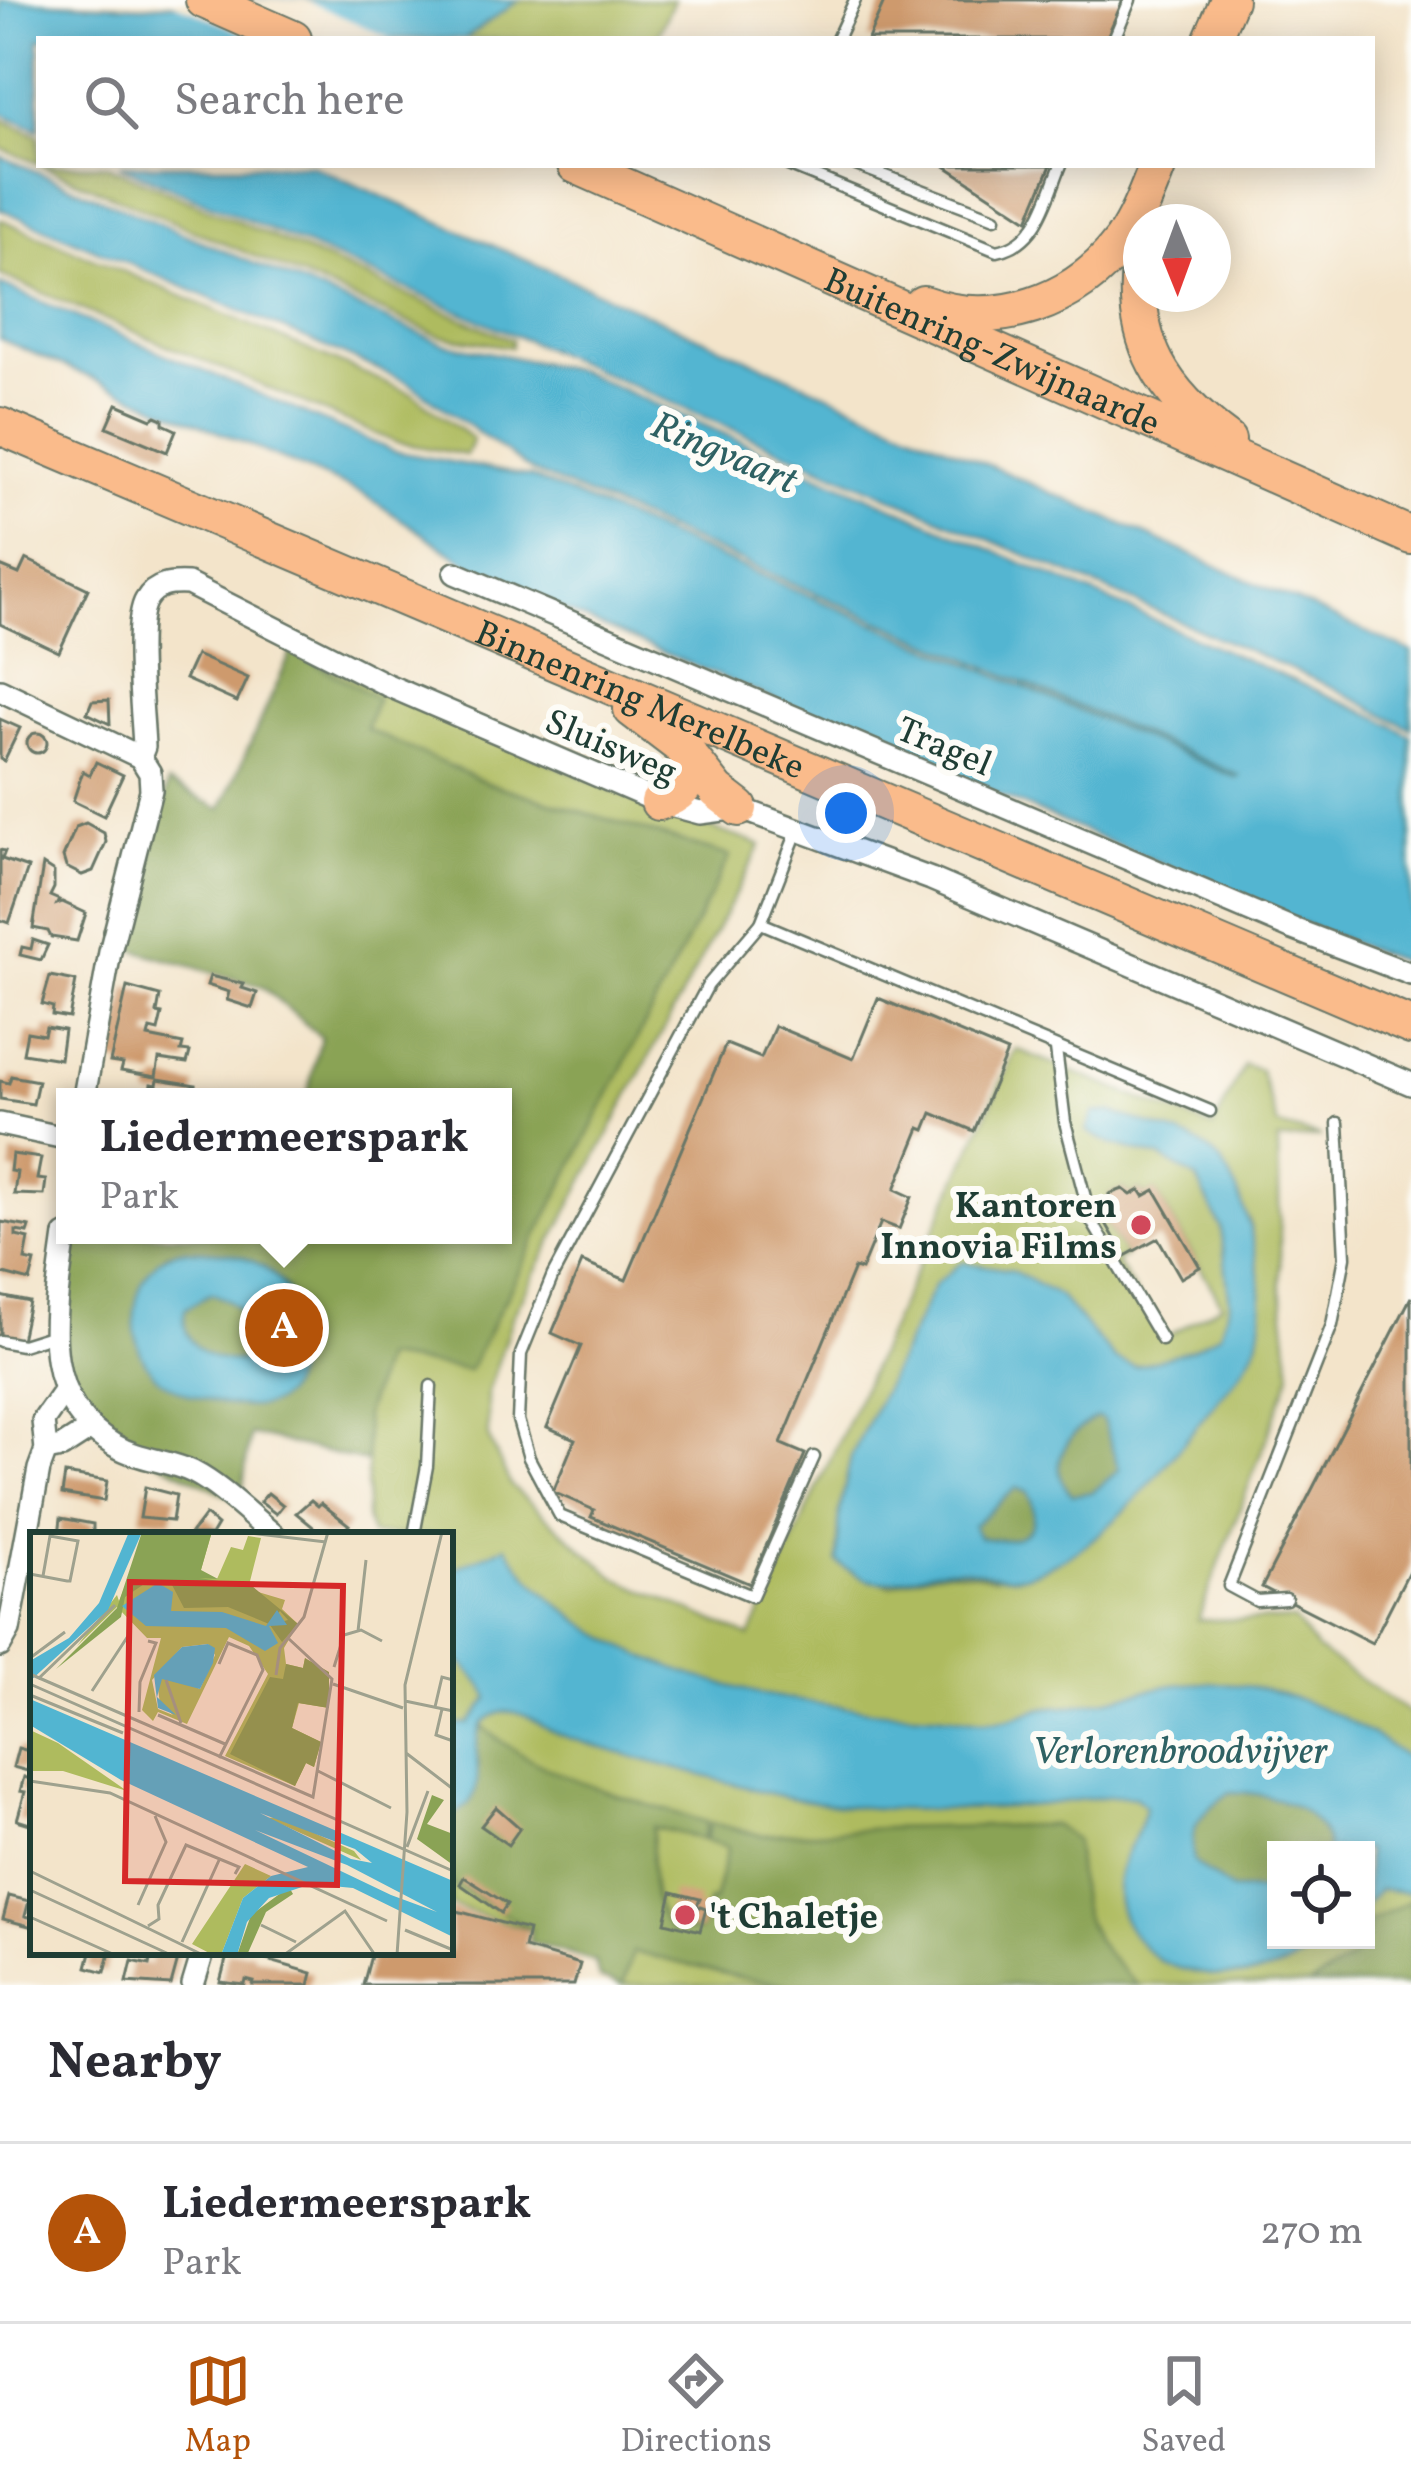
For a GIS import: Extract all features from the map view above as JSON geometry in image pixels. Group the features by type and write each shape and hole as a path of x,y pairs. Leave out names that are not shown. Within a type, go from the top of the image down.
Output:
{"highway":[{"path":"205,0 285,36"},
{"path":"1213,36 1229,0"},
{"path":"1233,36 1249,0"},
{"name":"Buitenring-Zwijnaarde","path":"583,168 1411,536"},
{"path":"875,299 908,299 936,309 986,314 1043,304 1093,273 1125,236 1157,168"},
{"path":"1162,204 1177,168"},
{"path":"1140,312 1150,352 1168,388 1192,415 1227,440 1288,467 1305,491"},
{"name":"Binnenring Merelbeke","path":"0,426 1411,1026"},
{"path":"0,446 101,468"},
{"path":"591,677 665,733 739,808"},
{"path":"659,802 674,798 696,768"}],"street":[{"name":"Tragel","path":"455,573 1293,929 1411,974"},
{"name":"Sluisweg","path":"140,757 144,747 141,610 157,588 188,584 388,685 659,802 700,813 739,808 798,829 931,879 1411,1084"},
{"path":"0,690 140,757 150,773 151,790 110,952 87,1088"},
{"path":"0,1124 56,1136"},
{"path":"64,1244 54,1334 56,1365 64,1391 90,1429 133,1454 196,1474 270,1532"},
{"path":"0,1646 9,1630 38,1469 46,1450 43,1421 64,1391"},
{"path":"46,1450 62,1447 90,1429"},
{"path":"193,1985 202,1955"}],"lane":[{"path":"838,36 854,0"},
{"path":"1115,36 1130,0"},
{"path":"795,168 997,251 1009,249 1033,232 1060,168"},
{"path":"864,168 995,218"},
{"path":"798,829 761,923 708,986 554,1275 521,1354 518,1420 529,1458 560,1516 752,1596 814,1457"},
{"path":"761,923 1210,1111"},
{"path":"1056,1048 1065,1122 1090,1220 1162,1340"},
{"path":"1286,1599 1257,1601 1229,1586 1332,1325 1345,1257 1338,1123"},
{"path":"0,1341 22,1345 54,1334"},
{"path":"415,1532 427,1466 431,1386"}],"green space":[{"path":"519,0 674,0 657,36 468,36"},
{"path":"0,119 36,135 36,163 0,148"},
{"path":"48,168 113,168 512,340 511,347 440,336"},
{"path":"0,219 413,394 473,439 466,455 395,442 0,275"},
{"path":"292,651 664,812 761,845 513,1315 488,1392 488,1437 511,1486 616,1578 750,1637 1016,1049 1213,1128 1244,1065 1260,1070 1278,1126 1321,1137 1278,1141 1281,1286 1291,1373 1198,1620 1294,1620 1317,1650 1411,1714 1411,1985 623,1985 632,1952 532,1930 453,1906 453,1532 370,1532 367,1462 249,1434 58,1341 465,1244 512,1244 512,1088 309,1088 321,1037 263,987 128,948 168,783 221,809","holes":["1112,1112 1139,1124 1249,1219 1257,1265 1259,1340 1241,1371 1150,1483 994,1578 942,1572 890,1585 837,1562 840,1510 851,1457 1088,1330 1109,1354 1127,1365 1169,1359 1220,1334 1230,1303 1221,1228 1197,1179 1162,1158 1111,1144 1088,1132","1123,1189 1131,1195 1140,1190 1144,1196 1155,1191 1222,1304 1163,1339 1116,1261 1125,1256 1100,1213 1108,1208 1109,1194"]},
{"path":"292,651 377,698 366,729 490,784 730,856 469,1370 383,1358 365,1415 367,1462 250,1434 241,1502 119,1442 67,1389 60,1313 68,1244 512,1244 512,1088 309,1088 321,1037 263,987 128,948 168,783 221,809","holes":["180,1250 224,1253 254,1262 279,1279 297,1313 300,1351 287,1388 275,1402 134,1318 165,1254"]},
{"path":"211,1293 228,1300 264,1333 259,1348 248,1358 219,1360 192,1342 185,1327 185,1309"},
{"path":"1097,1417 1103,1419 1120,1470 1093,1492 1073,1495 1060,1473 1063,1452 1077,1432"},
{"path":"1016,1488 1028,1493 1033,1507 1030,1528 1005,1540 979,1537 973,1526"},
{"path":"483,1726 505,1744 559,1773 707,1822 703,1839 653,1827 654,1896 672,1931 700,1931 709,1900 714,1901 728,1847 705,1840 711,1823 760,1835 1053,1825 1075,1839 1082,1905 1094,1935 1138,1985 792,1985 633,1952 623,1985 599,1978 595,1962 529,1942 531,1929 453,1885 453,1815 479,1766 475,1740"},
{"path":"1230,1792 1276,1799 1305,1812 1326,1841 1267,1841 1267,1891 1231,1890 1194,1862 1195,1829"},
{"path":"1411,1900 1411,1985 1309,1985 1352,1959 1357,1949 1375,1949 1375,1919"}],"water":[{"path":"0,0 143,6 215,0 519,0 468,36 36,36 36,129 0,113"},
{"name":"Ringvaart","path":"0,156 442,343 577,370 1378,717 1411,736 1411,965 1317,930 492,580 362,493 0,339 0,284 393,451 531,477 1240,776 533,472 408,382 0,209"},
{"path":"126,168 318,168 1411,652 1411,729 1332,687"},
{"path":"1112,1112 1178,1134 1203,1146 1225,1169 1246,1216 1259,1273 1261,1325 1253,1352 1133,1502 1064,1558 1037,1571 1011,1576 959,1569 879,1581 853,1573 837,1562 840,1510 851,1457 935,1284 962,1262 1011,1270 1059,1296 1115,1359 1135,1367 1192,1349 1220,1333 1230,1303 1221,1228 1197,1179 1162,1158 1111,1144 1087,1131 1094,1113","holes":["1097,1417 1103,1420 1119,1470 1093,1492 1073,1495 1060,1473 1063,1451 1077,1431","1016,1488 1028,1492 1033,1506 1030,1527 1016,1538 979,1537 973,1526"]},
{"path":"180,1250 226,1253 259,1264 279,1281 293,1304 300,1344 292,1380 279,1399 263,1406 230,1405 176,1389 153,1373 137,1340 136,1302 141,1285 163,1257","holes":["211,1293 228,1300 264,1333 249,1358 219,1360 204,1353 185,1327 185,1309"]},
{"name":"Verlorenbroodvijver","path":"506,1546 543,1591 589,1627 641,1655 757,1693 817,1704 987,1720 1174,1685 1238,1685 1270,1691 1359,1726 1411,1762 1411,1893 1380,1889 1375,1894 1375,1841 1326,1841 1316,1822 1291,1804 1230,1792 1198,1821 1194,1862 1231,1890 1267,1891 1267,1949 1316,1949 1268,1971 1203,1974 1160,1961 1133,1935 1120,1911 1119,1874 1145,1806 1136,1797 966,1809 822,1803 606,1749 508,1712 485,1721 478,1733 475,1792 453,1814 453,1725 469,1724 489,1698 453,1653 453,1569"}],"pier":[{"path":"168,0 305,0 385,36 249,36"}],"building":[{"path":"885,0 1123,0 1107,36 869,36"},
{"path":"949,168 1050,168 1028,220"},
{"path":"117,404 163,419 163,424 176,430 167,452 107,427"},
{"path":"26,559 88,589 59,652 0,624 0,566 19,574"},
{"path":"196,655 248,678 237,702 185,679"},
{"path":"109,700 110,724 87,713 92,701"},
{"path":"0,719 20,728 4,761 0,759"},
{"path":"37,733 47,743 37,753 27,743"},
{"path":"96,762 123,775 104,816 73,801 83,771 90,775"},
{"path":"86,823 104,833 106,842 93,871 82,875 66,867 63,857 76,827"},
{"path":"0,850 5,851 2,859 28,868 9,923 0,920"},
{"path":"43,865 54,872 50,896 59,900 57,904 86,913 77,941 33,928"},
{"path":"33,940 48,945 41,960 20,955 22,947 31,949"},
{"path":"50,976 76,981 69,1018 52,1015 53,1007 42,1004"},
{"path":"210,976 244,984 242,988 257,993 252,1008 227,1000 229,992 207,985"},
{"path":"127,987 160,996 158,1031 150,1029 148,1037 183,1044 181,1051 190,1052 187,1063 159,1059 156,1077 121,1071 123,1064 110,1062"},
{"path":"878,998 1007,1052 974,1131 932,1113 925,1130 920,1128 895,1189 912,1197 899,1229 881,1222 861,1270 854,1268 781,1444 805,1454 750,1584 591,1517 594,1510 553,1492 575,1439 547,1427 581,1346 552,1333 582,1262 626,1280 726,1044 761,1058 775,1026 853,1059"},
{"path":"46,1027 64,1030 60,1059 23,1053 27,1032 44,1035"},
{"path":"11,1076 38,1081 33,1104 0,1099 0,1081 9,1083"},
{"path":"158,1079 196,1085 150,1088"},
{"path":"12,1154 41,1158 37,1179 46,1180 44,1195 14,1194 17,1172 10,1171"},
{"name":"Kantoren Innovia Films","path":"1123,1189 1131,1195 1140,1190 1144,1196 1155,1190 1200,1267 1181,1278 1158,1238 1125,1256 1100,1213 1108,1208 1109,1194"},
{"path":"1,1222 30,1227 28,1233 16,1231 16,1236 29,1239 25,1260 35,1262 30,1281 0,1273"},
{"path":"0,1296 29,1302 21,1340 0,1336"},
{"path":"1411,1297 1411,1567 1372,1643 1262,1587"},
{"path":"65,1474 107,1481 104,1501 62,1494"},
{"path":"145,1487 176,1495 172,1521 140,1518"},
{"path":"268,1493 283,1505 276,1514 260,1502"},
{"path":"311,1500 349,1525 343,1532 319,1532 296,1513"},
{"path":"205,1515 217,1525 213,1532 192,1532"},
{"path":"61,1518 93,1524 93,1532 59,1532"},
{"path":"18,1748 30,1751 27,1771 13,1767"},
{"path":"24,1777 30,1779 30,1824 17,1820 25,1792 20,1791"},
{"path":"496,1807 520,1828 508,1845 481,1826"},
{"path":"464,1877 507,1904 501,1913 460,1884"},
{"name":"'t Chaletje","path":"672,1892 700,1899 697,1906 706,1909 700,1931 665,1922"},
{"path":"9,1896 29,1901 25,1916 30,1917 30,1926 3,1919"},
{"path":"453,1910 528,1930 524,1948 580,1964 574,1985 363,1985 371,1955 453,1955"},
{"path":"90,1955 109,1955 105,1972 87,1967"},
{"path":"135,1955 179,1955 171,1985 127,1982 132,1961 150,1965 151,1960"},
{"path":"227,1955 253,1955 312,1973 309,1985 220,1982"}],"place":[{"name":"Kantoren Innovia Films","path":"1141,1225"},
{"name":"Liedermeerspark","path":"284,1328"},
{"name":"'t Chaletje","path":"685,1915"}]}
